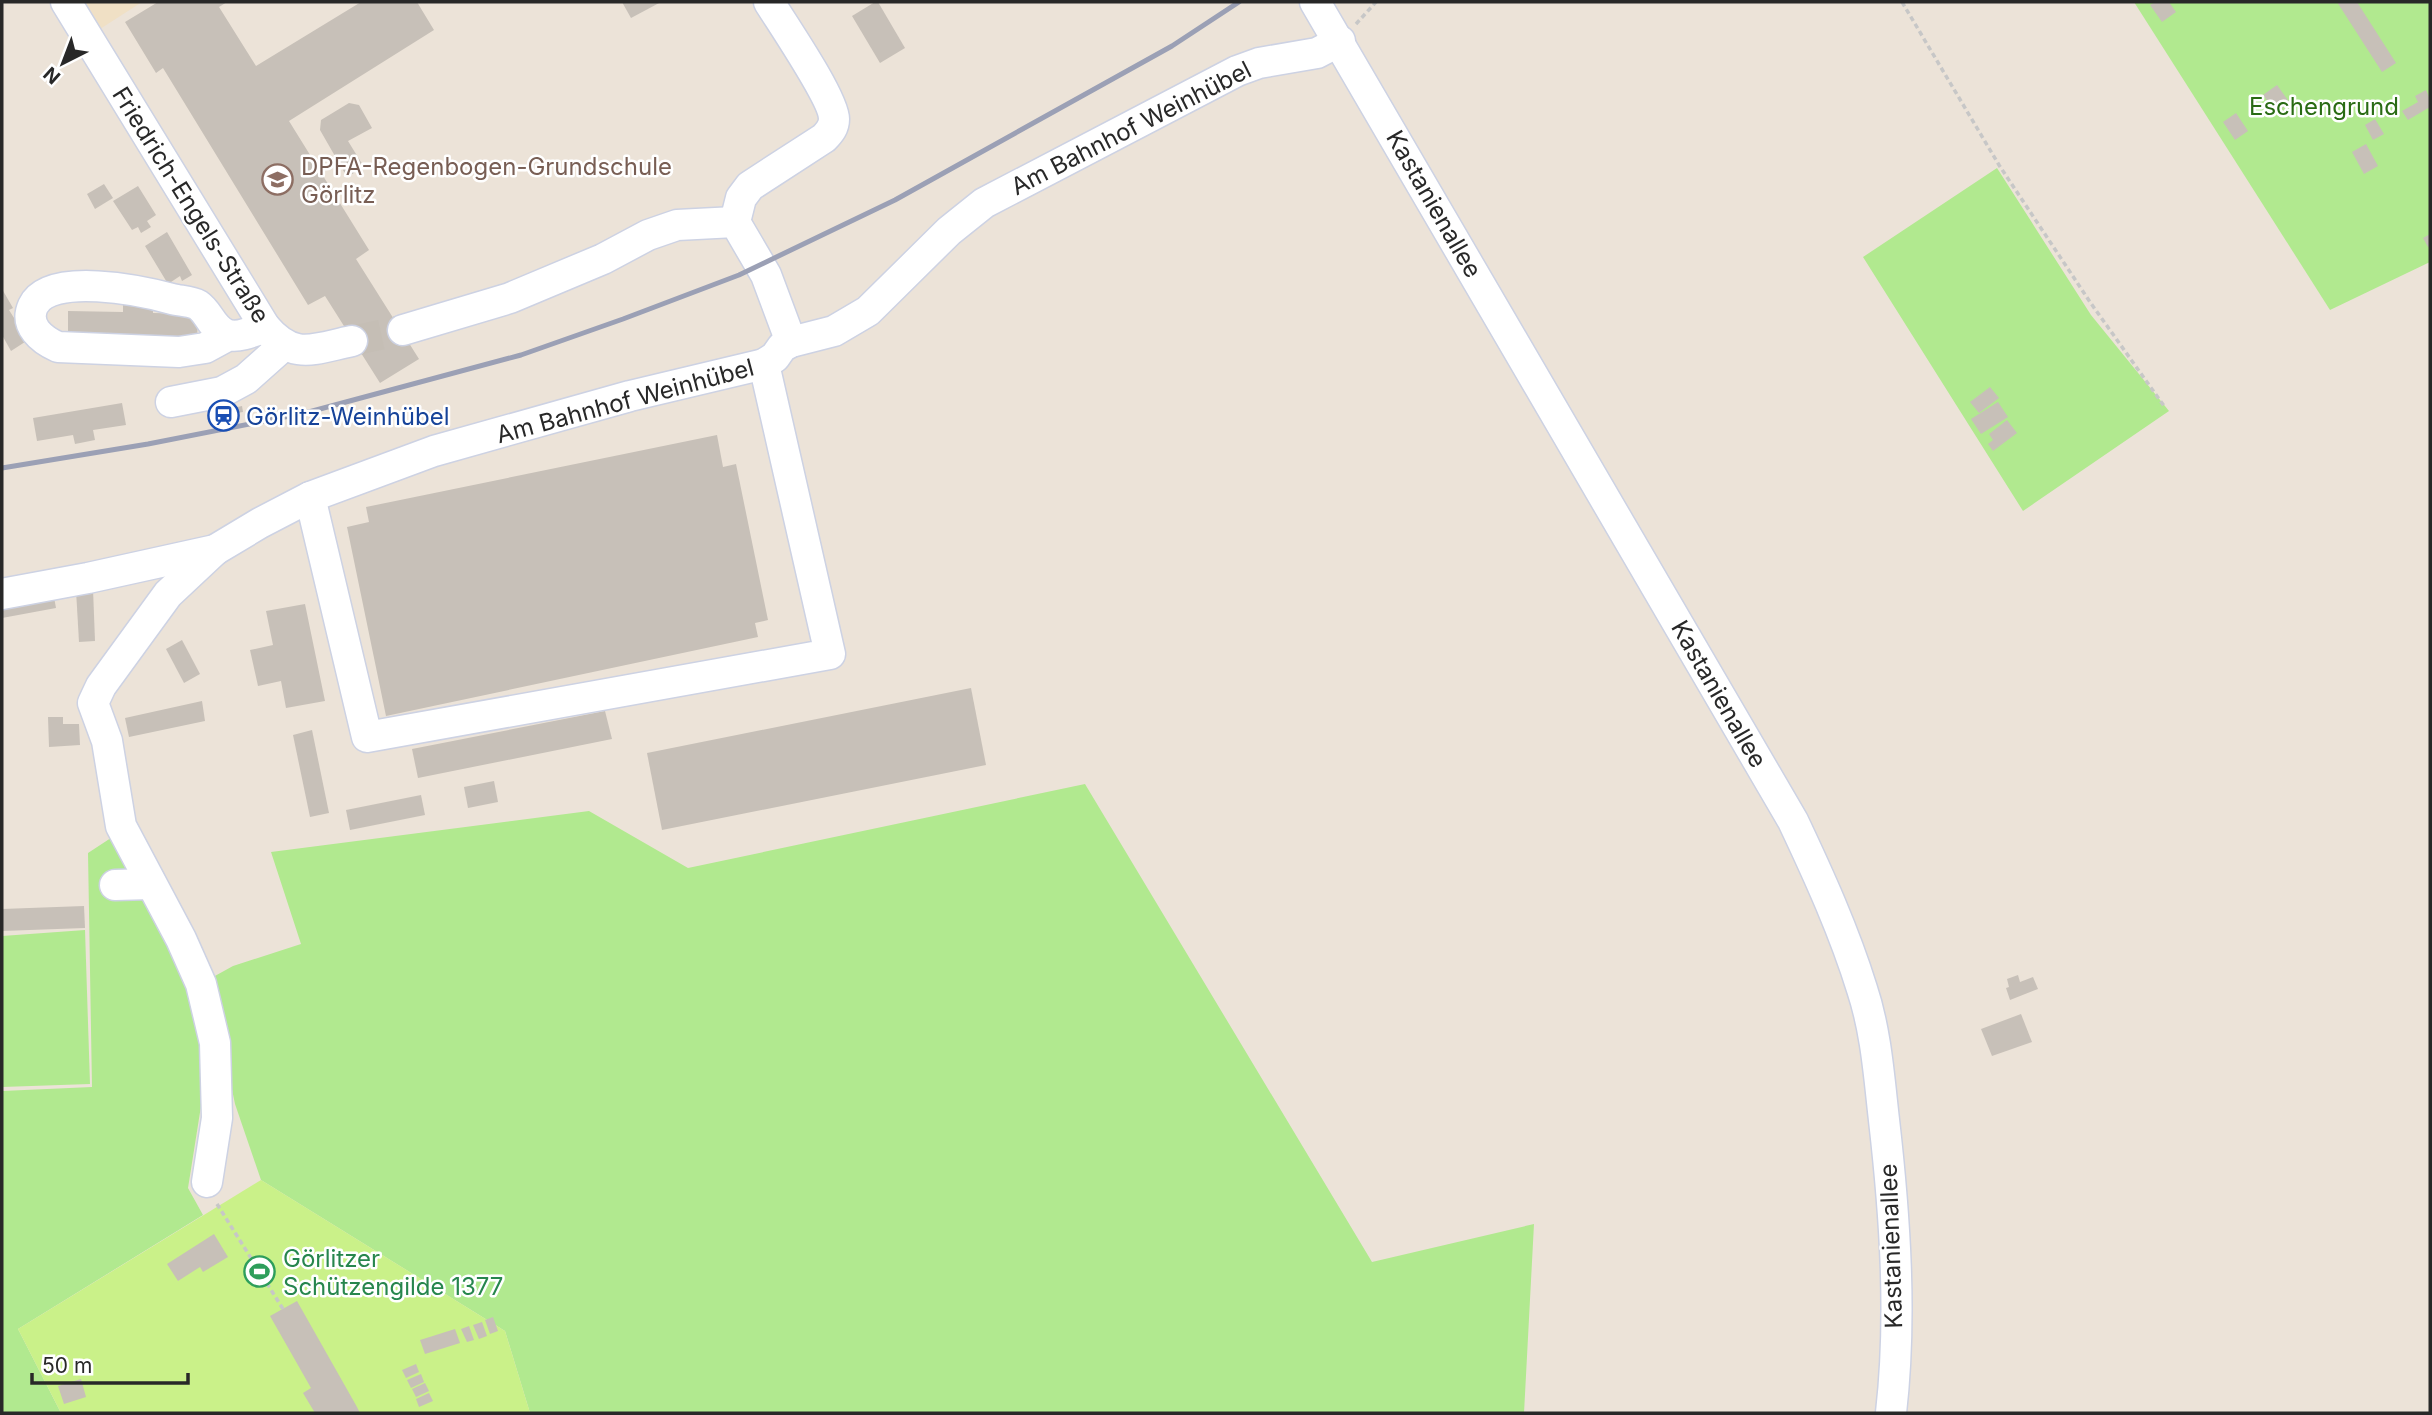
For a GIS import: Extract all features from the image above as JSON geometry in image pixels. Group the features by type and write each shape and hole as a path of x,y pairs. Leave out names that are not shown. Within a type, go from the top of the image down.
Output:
{"street":[{"path":"769,2 827,97 834,117 832,130 824,138 750,186 741,198 735,222 766,275 791,342"},
{"name":"Friedrich-Engels-Straße","path":"69,16 274,336 296,350 352,341"},
{"name":"Am Bahnhof Weinhübel","path":"207,1182 217,1118 215,1043 201,984 181,939 121,826 107,741 93,703 101,686 168,594 215,550 310,496 434,451 630,396 764,365 782,346 834,331 868,312 949,231 984,203 1237,71 1259,63 1317,53 1328,23"},
{"name":"Kastanienallee","path":"1328,23 1793,821 1829,897 1863,991 1876,1050 1892,1191 1896,1293 1891,1413"},
{"path":"403,330 510,299 603,259 648,235 677,225 735,222"},
{"path":"229,335 212,345 193,351 58,347 41,338 34,330 32,308 37,299 64,288 107,287 143,291 198,306 217,329 229,335 274,336"},
{"path":"171,402 222,392 246,379 274,336"},
{"path":"310,496 367,737 830,654 764,365"},
{"name":"Am Bahnhof Weinhübel","path":"2,594 215,550"},
{"path":"127,569 150,616"},
{"path":"115,885 151,884"}],"path":[{"path":"1902,2 1999,165 2090,302 2164,406"},
{"path":"207,1182 223,1215 284,1309"}],"shaded area":[{"path":"82,2 142,2 100,29"}],"green space":[{"name":"Eschengrund","path":"2134,2 2430,2 2430,262 2330,310"},
{"path":"1997,168 2091,315 2169,411 2023,511 1863,257"},
{"path":"1085,784 1372,1262 1534,1224 1524,1413 530,1413 505,1331 261,1180 235,1104 222,1041 204,982 233,966 301,944 271,852 589,811 688,868"},
{"path":"117,834 197,986 211,1043 188,1188 203,1215 18,1329 61,1413 2,1413 2,1091 92,1087 88,853"},
{"path":"85,930 90,1084 2,1087 2,936"},
{"name":"Görlitzer Schützengilde 1377","path":"261,1180 505,1331 530,1413 61,1413 18,1329"}],"building":[{"path":"158,2 227,2 219,7 256,66 361,2 417,2 434,30 289,121 369,250 356,259 419,359 380,383 325,296 308,305 163,68 156,73 125,22"},
{"path":"622,2 661,2 631,18"},
{"path":"878,2 905,48 880,63 852,16"},
{"path":"2155,2 2169,2 2176,12 2162,22 2150,5"},
{"path":"2337,2 2357,2 2396,63 2382,72"},
{"path":"2277,85 2290,103 2276,112 2263,95"},
{"path":"2426,90 2430,107 2408,120 2402,111 2418,102 2415,96"},
{"path":"349,103 359,105 372,128 348,141 364,167 347,177 320,130 321,120"},
{"path":"2236,113 2248,131 2235,140 2223,122"},
{"path":"2375,119 2384,134 2373,140 2365,125"},
{"path":"2366,144 2378,166 2364,174 2352,152"},
{"path":"104,184 113,198 95,209 87,194"},
{"path":"138,186 156,215 147,221 151,227 141,233 138,227 132,230 113,201"},
{"path":"167,232 192,275 182,281 180,276 168,284 145,246"},
{"path":"2430,234 2430,246 2428,247 2423,238"},
{"path":"2,289 13,308 9,310 28,340 11,351 2,335"},
{"path":"123,300 153,300 153,313 198,314 197,341 68,338 68,311 123,312"},
{"path":"1990,387 1999,398 1979,413 1970,402"},
{"path":"1998,402 2008,417 1981,434 1971,419"},
{"path":"122,403 126,425 93,430 95,440 75,444 73,435 37,441 33,418"},
{"path":"242,406 243,412 231,414 229,409"},
{"path":"2007,420 2017,433 1993,451 1988,444 1993,440 1989,434"},
{"path":"717,435 723,467 736,464 768,620 755,623 758,637 386,716 347,527 369,522 366,507"},
{"path":"93,589 95,641 79,642 76,590"},
{"path":"53,592 56,608 2,618 2,602"},
{"path":"305,604 325,701 286,708 281,681 258,686 250,650 273,645 266,611"},
{"path":"182,640 200,674 184,683 166,649"},
{"path":"971,688 986,765 662,830 647,753"},
{"path":"202,701 205,721 129,737 125,718"},
{"path":"605,711 612,739 418,778 412,749"},
{"path":"48,717 63,717 63,724 79,724 80,745 49,747"},
{"path":"312,730 329,813 310,817 293,735"},
{"path":"494,781 498,802 468,808 464,787"},
{"path":"421,795 425,815 350,830 346,810"},
{"path":"84,906 85,928 2,931 2,909"},
{"path":"2018,975 2020,982 2033,977 2038,989 2010,1000 2006,988 2009,987 2007,979"},
{"path":"2021,1014 2032,1042 1992,1056 1981,1029"},
{"path":"214,1234 228,1257 203,1272 200,1267 178,1281 167,1264"},
{"path":"297,1301 360,1413 315,1413 303,1393 311,1388 270,1316"},
{"path":"493,1317 498,1331 490,1334 485,1320"},
{"path":"482,1322 487,1336 479,1339 473,1325"},
{"path":"469,1326 474,1340 467,1342 461,1329"},
{"path":"455,1329 460,1343 425,1354 420,1340"},
{"path":"416,1364 419,1372 406,1378 402,1370"},
{"path":"421,1374 424,1382 411,1388 407,1380"},
{"path":"81,1379 86,1397 64,1404 58,1386"},
{"path":"425,1383 429,1391 416,1397 412,1389"},
{"path":"429,1393 433,1401 419,1407 416,1399"}],"tunnel":[{"path":"352,341 403,330"}],"railway":[{"path":"2,468 148,444 305,413 521,355 623,319 739,275 895,200 1172,46 1239,2"}],"place":[{"name":"DPFA-Regenbogen-Grundschule Görlitz","path":"278,180"},
{"name":"Görlitz-Weinhübel","path":"223,416"},
{"name":"Görlitzer Schützengilde 1377","path":"260,1272"}]}
